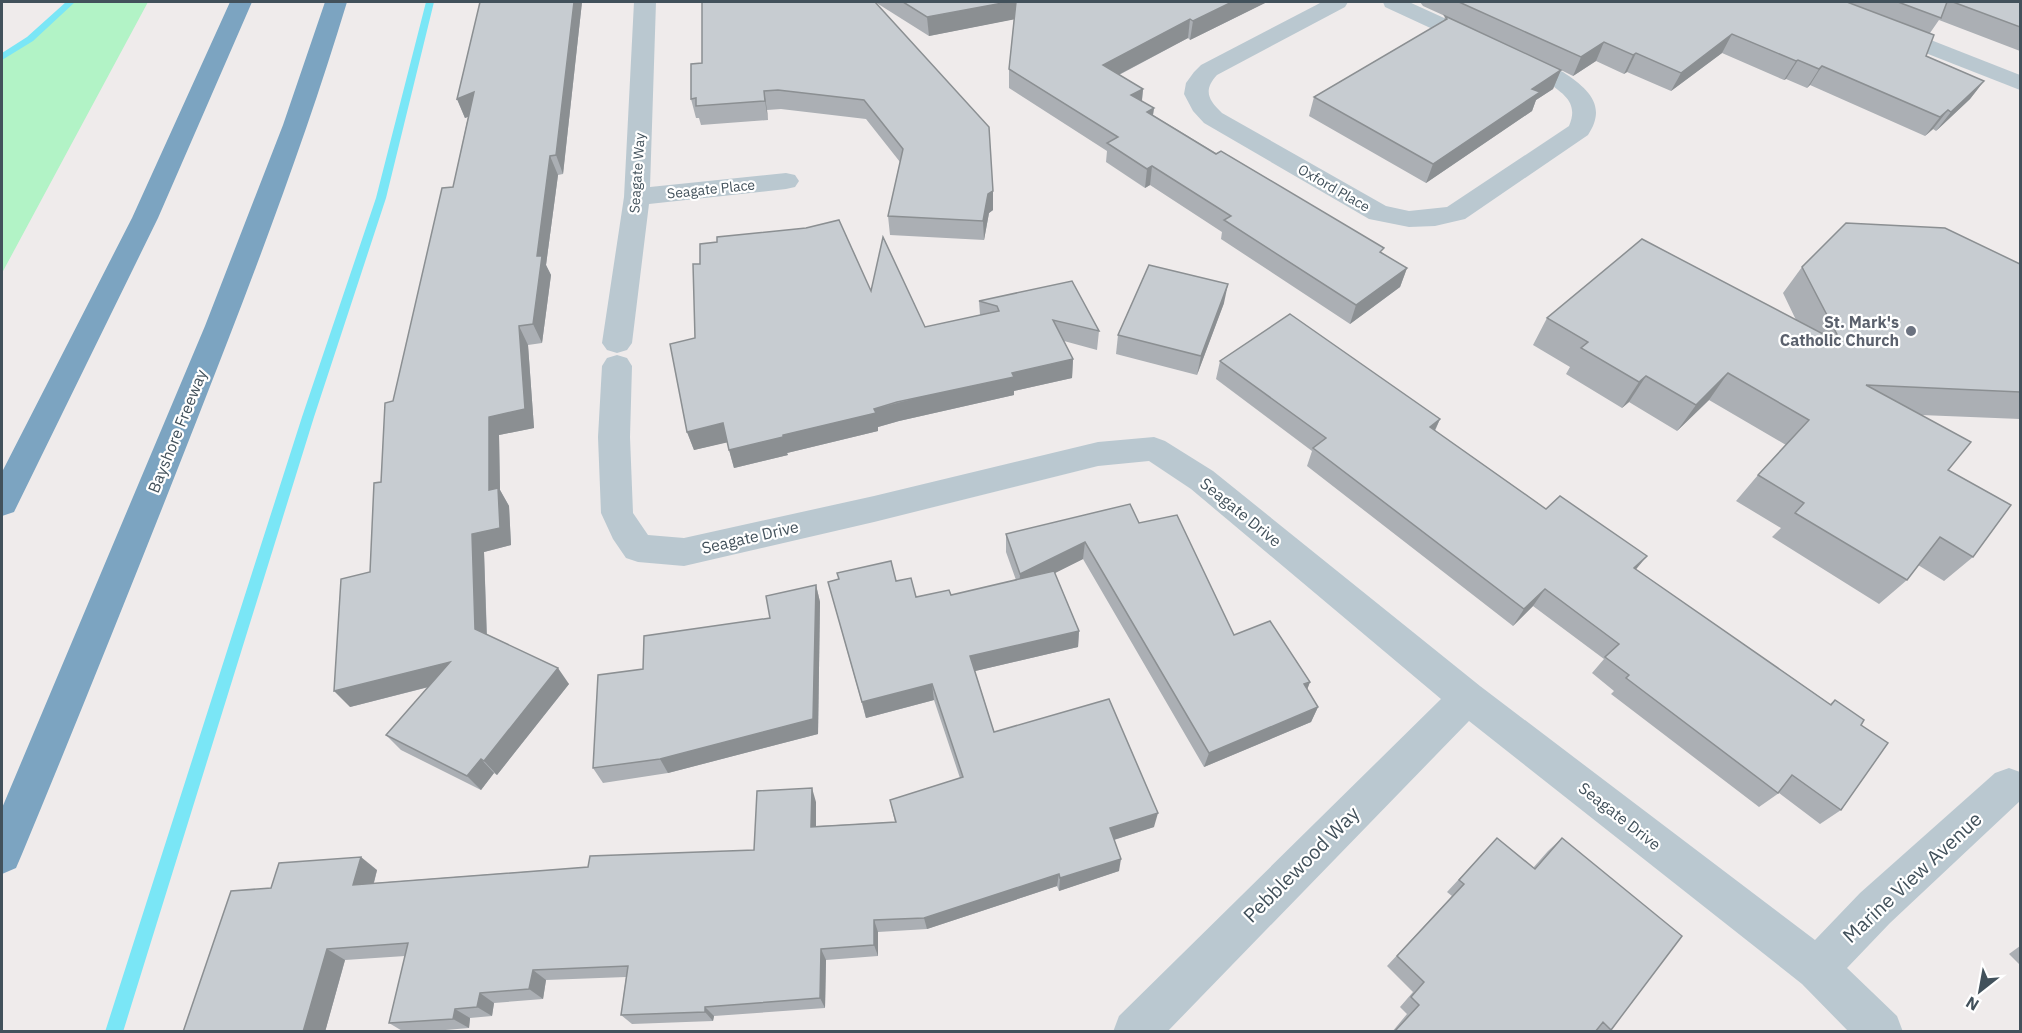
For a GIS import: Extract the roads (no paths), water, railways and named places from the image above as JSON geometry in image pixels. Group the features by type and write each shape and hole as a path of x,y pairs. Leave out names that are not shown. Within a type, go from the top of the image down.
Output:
{"highway":[{"path":"2,503 145,218 241,2"},
{"name":"Bayshore Freeway","path":"2,854 195,386 264,211 318,62 336,2"}],"street":[{"name":"Seagate Way","path":"617,355 637,197 645,2"},
{"name":"Oxford Place","path":"1337,2 1209,70 1198,80 1195,91 1199,105 1213,118 1378,213 1409,219 1435,218 1456,213 1579,130 1586,117 1584,104 1575,91 1565,84 1393,2"},
{"path":"1816,2 2020,83"},
{"name":"Seagate Place","path":"637,197 786,181"},
{"name":"Seagate Drive","path":"617,355 614,437 617,513 625,530 638,548 684,552 874,509 1098,454 1154,449 1202,480 1467,698 1817,969 1881,1032"},
{"name":"Pebblewood Way","path":"1135,1032 1467,698"},
{"name":"Marine View Avenue","path":"1817,969 1875,908 2008,786"}],"waterway":[{"path":"2,57 30,39 71,2"},
{"path":"114,1032 308,417 381,198 430,2"}],"place":[{"name":"St. Mark's Catholic Church","path":"1911,331"}]}
